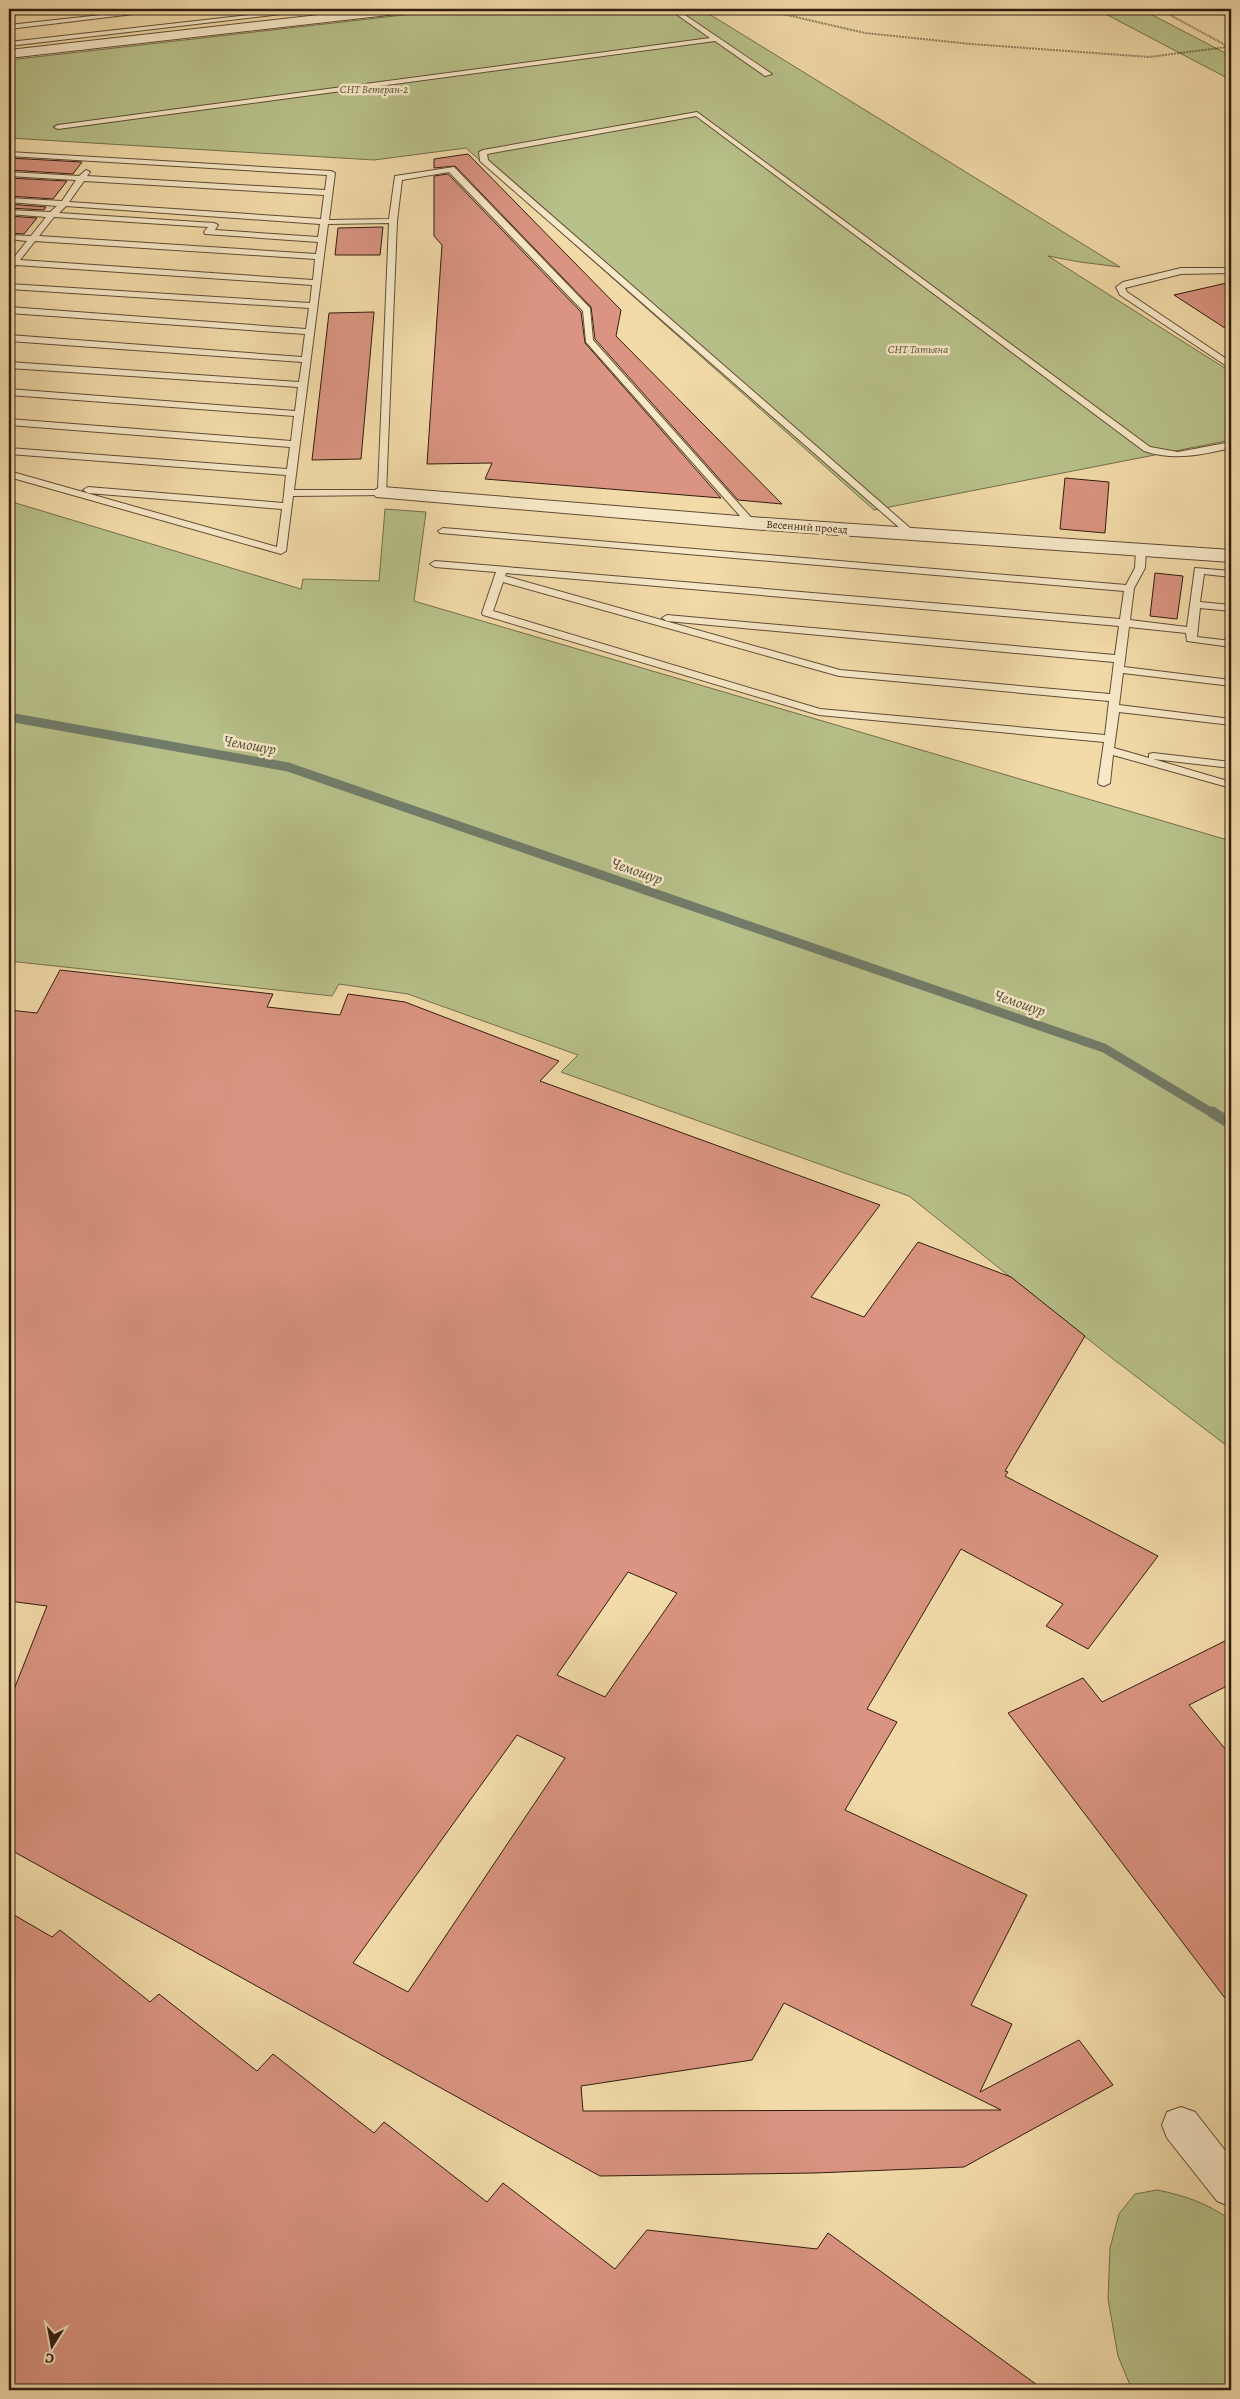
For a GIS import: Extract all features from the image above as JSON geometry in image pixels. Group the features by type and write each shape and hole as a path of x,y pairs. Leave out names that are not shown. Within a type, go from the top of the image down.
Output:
{"street":[{"path":"9,54 352,12 406,9"},
{"name":"Весенний проезд","path":"383,493 751,523 1231,556"},
{"path":"1181,2125 1231,2188"}],"lane":[{"path":"9,12 43,9"},
{"path":"9,27 172,9"},
{"path":"9,44 320,9"},
{"path":"672,9 715,40 768,74"},
{"path":"58,127 715,40"},
{"path":"912,534 484,161 483,152 697,114 1147,449 1160,454 1185,455 1231,445"},
{"path":"9,154 330,173 281,551 9,474"},
{"path":"10,264 52,215 64,204 96,159"},
{"path":"288,493 383,493 393,221 398,178 451,169 587,310 588,340 751,523"},
{"path":"9,174 328,193"},
{"path":"9,200 325,222 393,221"},
{"path":"9,212 214,225"},
{"path":"223,215 208,232 322,240"},
{"path":"9,237 319,257"},
{"path":"10,264 316,283"},
{"path":"1231,271 1181,271 1126,284 1120,288 1122,293 1231,366"},
{"path":"9,286 313,306"},
{"path":"9,310 309,332"},
{"path":"9,338 305,360"},
{"path":"9,365 302,385"},
{"path":"9,392 298,414"},
{"path":"9,422 294,444"},
{"path":"9,451 290,472"},
{"path":"58,488 286,506"},
{"path":"443,531 1129,588"},
{"path":"1104,784 1129,588 1140,568 1141,550"},
{"path":"435,564 500,574 1125,623 1192,631"},
{"path":"1231,574 1199,570 1191,639 1231,644"},
{"path":"500,574 633,615 839,673 1114,703 1231,722"},
{"path":"500,574 487,613 819,712 1109,745 1231,766"},
{"path":"1195,604 1231,608"},
{"path":"633,615 1119,664 1231,683"},
{"path":"1109,745 1231,785"}],"path":[{"path":"761,9 865,33 971,44 1150,57 1227,47"},
{"path":"1159,9 1231,48"}],"green space":[{"name":"СНТ Татьяна","path":"456,9 701,9 1120,267 1048,256 1231,372 1231,440 874,510 466,148 374,160 9,138 9,60"},
{"path":"1096,9 1141,9 1231,56 1231,80"},
{"path":"9,501 301,589 303,579 379,581 385,509 426,512 414,601 1231,841 1231,1449 1108,1355 909,1196 561,1072 578,1055 408,994 339,984 332,996 9,961"},
{"path":"1157,2190 1196,2201 1231,2220 1231,2390 1132,2390 1118,2356 1108,2299 1110,2248 1119,2214 1135,2194"}],"building":[{"path":"468,154 621,310 616,336 782,504 738,500 595,339 591,307 455,166 434,168 434,159"},
{"path":"9,158 82,162 73,174 9,170"},
{"path":"448,174 581,312 585,343 721,498 485,479 492,463 427,464 442,245 434,236 434,176"},
{"path":"9,178 67,181 53,199 9,196"},
{"path":"9,204 46,207 44,210 9,208"},
{"path":"9,216 37,218 24,234 9,233"},
{"path":"383,227 380,255 335,255 338,228"},
{"path":"1231,282 1231,332 1174,295"},
{"path":"374,312 361,459 312,460 329,313"},
{"path":"1065,478 1109,482 1105,533 1060,529"},
{"path":"1155,573 1183,576 1177,619 1150,616"},
{"path":"60,970 273,994 267,1007 340,1015 348,994 405,1002 559,1061 540,1081 880,1205 811,1297 864,1317 918,1242 1011,1277 1085,1336 1005,1471 1008,1472 1005,1476 1158,1556 1088,1649 1046,1626 1063,1604 961,1549 867,1709 897,1722 845,1810 1027,1895 971,2005 1012,2024 980,2092 1079,2040 1113,2085 964,2167 815,2173 600,2176 9,1849 9,1702 47,1606 9,1601 9,1010 37,1013","holes":["628,1572 677,1593 605,1697 557,1675","517,1735 565,1758 408,1992 353,1963","784,2003 1001,2110 583,2111 581,2086 752,2060"]},
{"path":"1231,1638 1231,1684 1189,1705 1231,1756 1231,2006 1008,1713 1083,1678 1102,1702"},
{"path":"9,1912 52,1937 60,1930 150,2002 159,1994 257,2071 273,2054 374,2133 384,2122 487,2202 503,2183 615,2269 647,2230 817,2249 828,2233 1044,2390 9,2390"}],"waterway":[{"name":"Чемошур","path":"9,717 288,767 1104,1048 1214,1114"},
{"name":"Чемошур","path":"1212,1112 1231,1124"}],"park label":[{"name":"СНТ Ветеран-2","path":"374,89"}]}
